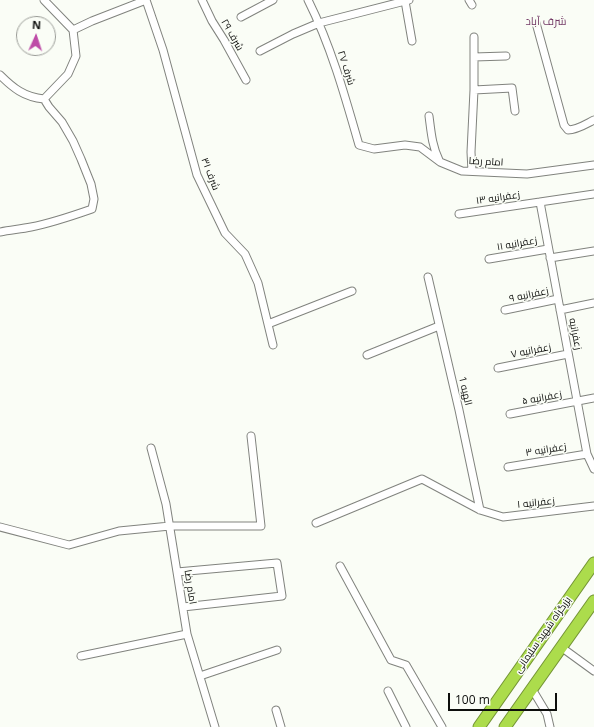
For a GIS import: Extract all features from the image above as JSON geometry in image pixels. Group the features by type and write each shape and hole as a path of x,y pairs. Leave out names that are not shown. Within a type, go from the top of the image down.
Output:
{"highway":[{"name":"بزرگراه شهید سلیمانی","path":"478,727 594,563"},
{"path":"505,727 594,601"}],"street":[{"path":"44,0 73,30 76,56 68,74 44,99"},
{"path":"73,30 146,0"},
{"name":"شرف ۳۱","path":"146,0 163,50 198,175 225,233 245,254 258,283 273,345"},
{"name":"شرف ۲۹","path":"202,0 212,21 246,80"},
{"path":"241,17 273,0"},
{"name":"شرف ۲۷","path":"308,0 333,59 359,145"},
{"path":"260,51 293,34 319,23 407,1 412,42"},
{"path":"536,23 564,125 568,130 572,130 594,120"},
{"path":"472,171 474,37"},
{"path":"474,57 506,56"},
{"path":"0,75 15,89 33,98 44,99"},
{"path":"474,90 512,88 515,111"},
{"path":"0,232 32,227 92,209 94,199 91,184 81,159 62,122 44,99"},
{"path":"429,116 434,152 440,162"},
{"name":"امام رضا","path":"359,145 374,148 405,145 420,147 440,162 462,171 527,174 594,165"},
{"name":"زعفرانیه ۱۳","path":"459,214 594,194"},
{"name":"زعفرانیه","path":"540,202 587,454 594,469"},
{"name":"زعفرانیه ۱۱","path":"489,259 548,249"},
{"path":"550,258 594,251"},
{"name":"الهیه 1","path":"428,277 480,510"},
{"path":"268,324 352,291"},
{"name":"زعفرانیه ۹","path":"505,310 558,299"},
{"path":"560,310 594,303"},
{"path":"367,355 439,326"},
{"name":"زعفرانیه ۷","path":"498,368 568,354"},
{"name":"زعفرانیه ۵","path":"510,414 594,398"},
{"path":"0,528 69,546 119,530 170,526 261,526 251,436"},
{"name":"امام رضا","path":"151,448 166,504 187,634 215,727"},
{"name":"زعفرانیه ۳","path":"508,467 587,454"},
{"name":"زعفرانیه ۱","path":"316,523 422,479 480,510 502,516 594,506"},
{"path":"177,572 277,563 282,596 183,607"},
{"path":"340,566 391,660 406,665 442,727"},
{"path":"81,656 187,634"},
{"path":"561,647 594,671"},
{"path":"200,676 277,650"},
{"path":"532,689 547,714 550,727"},
{"path":"388,691 406,727"},
{"path":"276,710 281,727"}],"district":[{"name":"شرف آباد","path":"546,22"}]}
